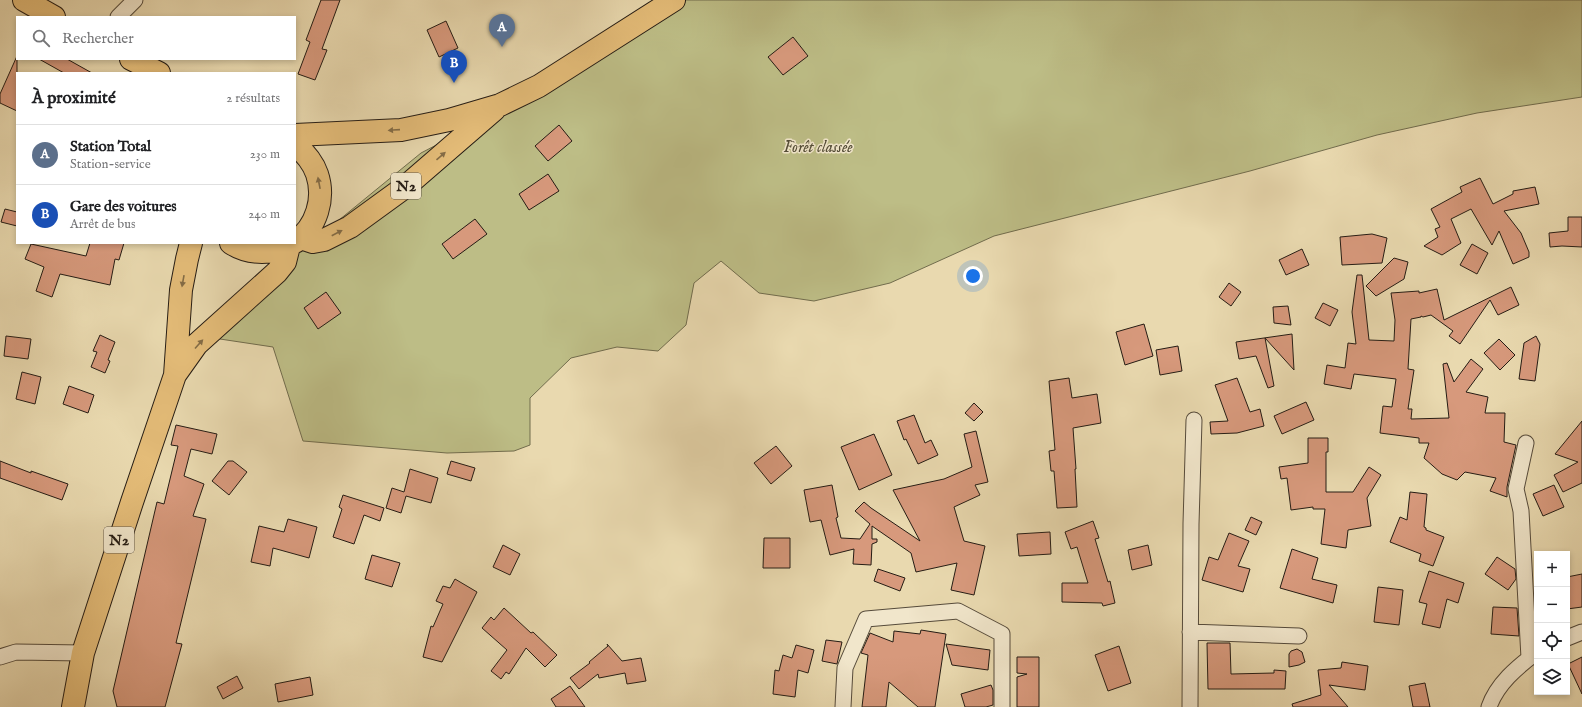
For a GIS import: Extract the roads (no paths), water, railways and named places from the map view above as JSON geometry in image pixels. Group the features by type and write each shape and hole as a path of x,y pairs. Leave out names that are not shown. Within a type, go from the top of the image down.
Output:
{"highway":[{"path":"24,0 52,16"},
{"name":"N2","path":"296,135 401,130 449,120 500,105 539,86 674,0"},
{"path":"122,60 128,72"},
{"path":"133,60 157,72"},
{"name":"N2","path":"296,242 313,242 324,240 350,227 405,187 500,105"},
{"path":"296,145 308,157 317,172 320,190 319,208 312,224 296,240"},
{"name":"N2","path":"73,707 83,652 175,375 182,290 191,244"},
{"path":"232,244 238,248 255,252 272,252 290,244"},
{"name":"N2","path":"175,375 197,344 281,267 285,262 293,244"}],"street":[{"path":"119,16 135,0"},
{"path":"1190,707 1191,524 1194,420"},
{"path":"1489,707 1492,696 1516,668 1533,655 1521,511 1516,489 1526,443"},
{"path":"843,707 845,668 866,619 958,611 1002,634 1002,707"},
{"path":"1190,632 1299,636"},
{"path":"1570,637 1582,632"},
{"path":"0,657 16,652 83,652"}],"place":[{"name":"Station Total","path":"502,47"},
{"name":"Gare des voitures","path":"454,83"}],"park label":[{"name":"Forêt classée","path":"818,148"}]}
